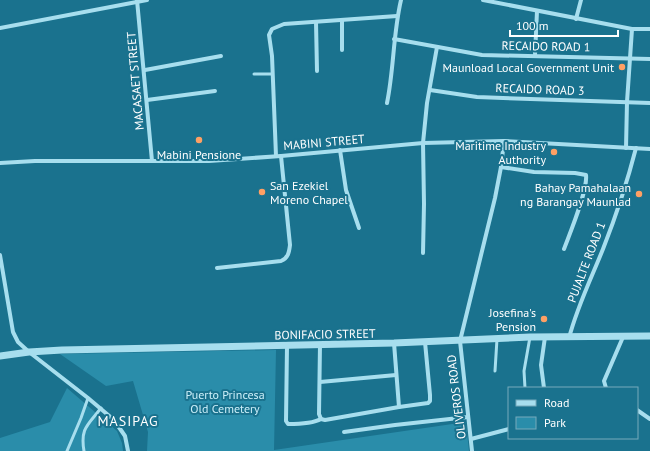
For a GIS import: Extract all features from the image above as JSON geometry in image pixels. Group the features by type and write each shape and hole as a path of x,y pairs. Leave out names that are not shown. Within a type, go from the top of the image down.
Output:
{"street":[{"path":"0,28 147,0"},
{"path":"386,103 393,67 394,39 400,0"},
{"path":"484,0 632,29 650,29"},
{"path":"576,19 581,0"},
{"name":"MACASAET STREET","path":"138,1 148,100 152,161"},
{"path":"535,55 537,11"},
{"path":"276,156 270,31 274,27 284,24 397,16"},
{"path":"342,20 342,50"},
{"path":"316,22 317,71"},
{"path":"626,148 629,58 632,29"},
{"name":"RECAIDO ROAD 1","path":"394,39 482,55 650,58"},
{"path":"422,253 424,204 422,143 427,103 437,47"},
{"path":"145,70 221,56"},
{"name":"RECAIDO ROAD 3","path":"430,90 469,96 650,104"},
{"path":"148,100 215,91"},
{"name":"MABINI STREET","path":"0,163 35,161 209,161 422,143 504,141 650,149"},
{"name":"OLIVEROS ROAD","path":"472,451 460,341 495,198 504,141"},
{"name":"PUJALTE ROAD 1","path":"569,338 573,324 626,187 636,148"},
{"path":"340,150 346,190 359,228"},
{"path":"217,268 281,261 286,259 290,245 281,156"},
{"path":"501,167 534,172 586,175 586,182 580,207 564,249"},
{"path":"0,255 13,332 18,342 114,420 125,436 128,451"},
{"name":"BONIFACIO STREET","path":"0,356 70,349 287,346 460,341 530,337 569,338 650,336"},
{"path":"544,387 541,365 546,337"},
{"path":"606,387 604,381 623,337"},
{"path":"287,346 286,422 288,424 294,424 316,422 321,419 327,420 428,403 430,401 430,395 425,342"},
{"path":"394,343 399,407"},
{"path":"320,344 319,414 321,419"},
{"path":"320,382 396,375"},
{"path":"638,411 650,419"},
{"path":"344,432 468,417"},
{"path":"471,439 508,429"}],"lane":[{"path":"254,74 272,74"},
{"path":"525,387 524,371 530,337"},
{"path":"495,371 497,339"},
{"path":"67,451 88,398"},
{"path":"84,451 82,439 88,422 101,408"},
{"path":"81,418 88,422"}],"green space":[{"name":"Puerto Princesa Old Cemetery","path":"276,350 274,450 466,422 469,451 147,451 148,432 133,381 106,386 60,354"},
{"path":"67,388 117,431 122,443 123,451 0,451 0,438 50,422"}],"place":[{"name":"Maunload Local Government Unit","path":"622,67"},
{"name":"Mabini Pensione","path":"199,140"},
{"name":"Maritime Industry Authority","path":"554,152"},
{"name":"San Ezekiel Moreno Chapel","path":"262,192"},
{"name":"Bahay Pamahalaan ng Barangay Maunlad","path":"639,194"},
{"name":"Josefina's Pension","path":"544,319"}],"district":[{"name":"MASIPAG","path":"128,421"}]}
